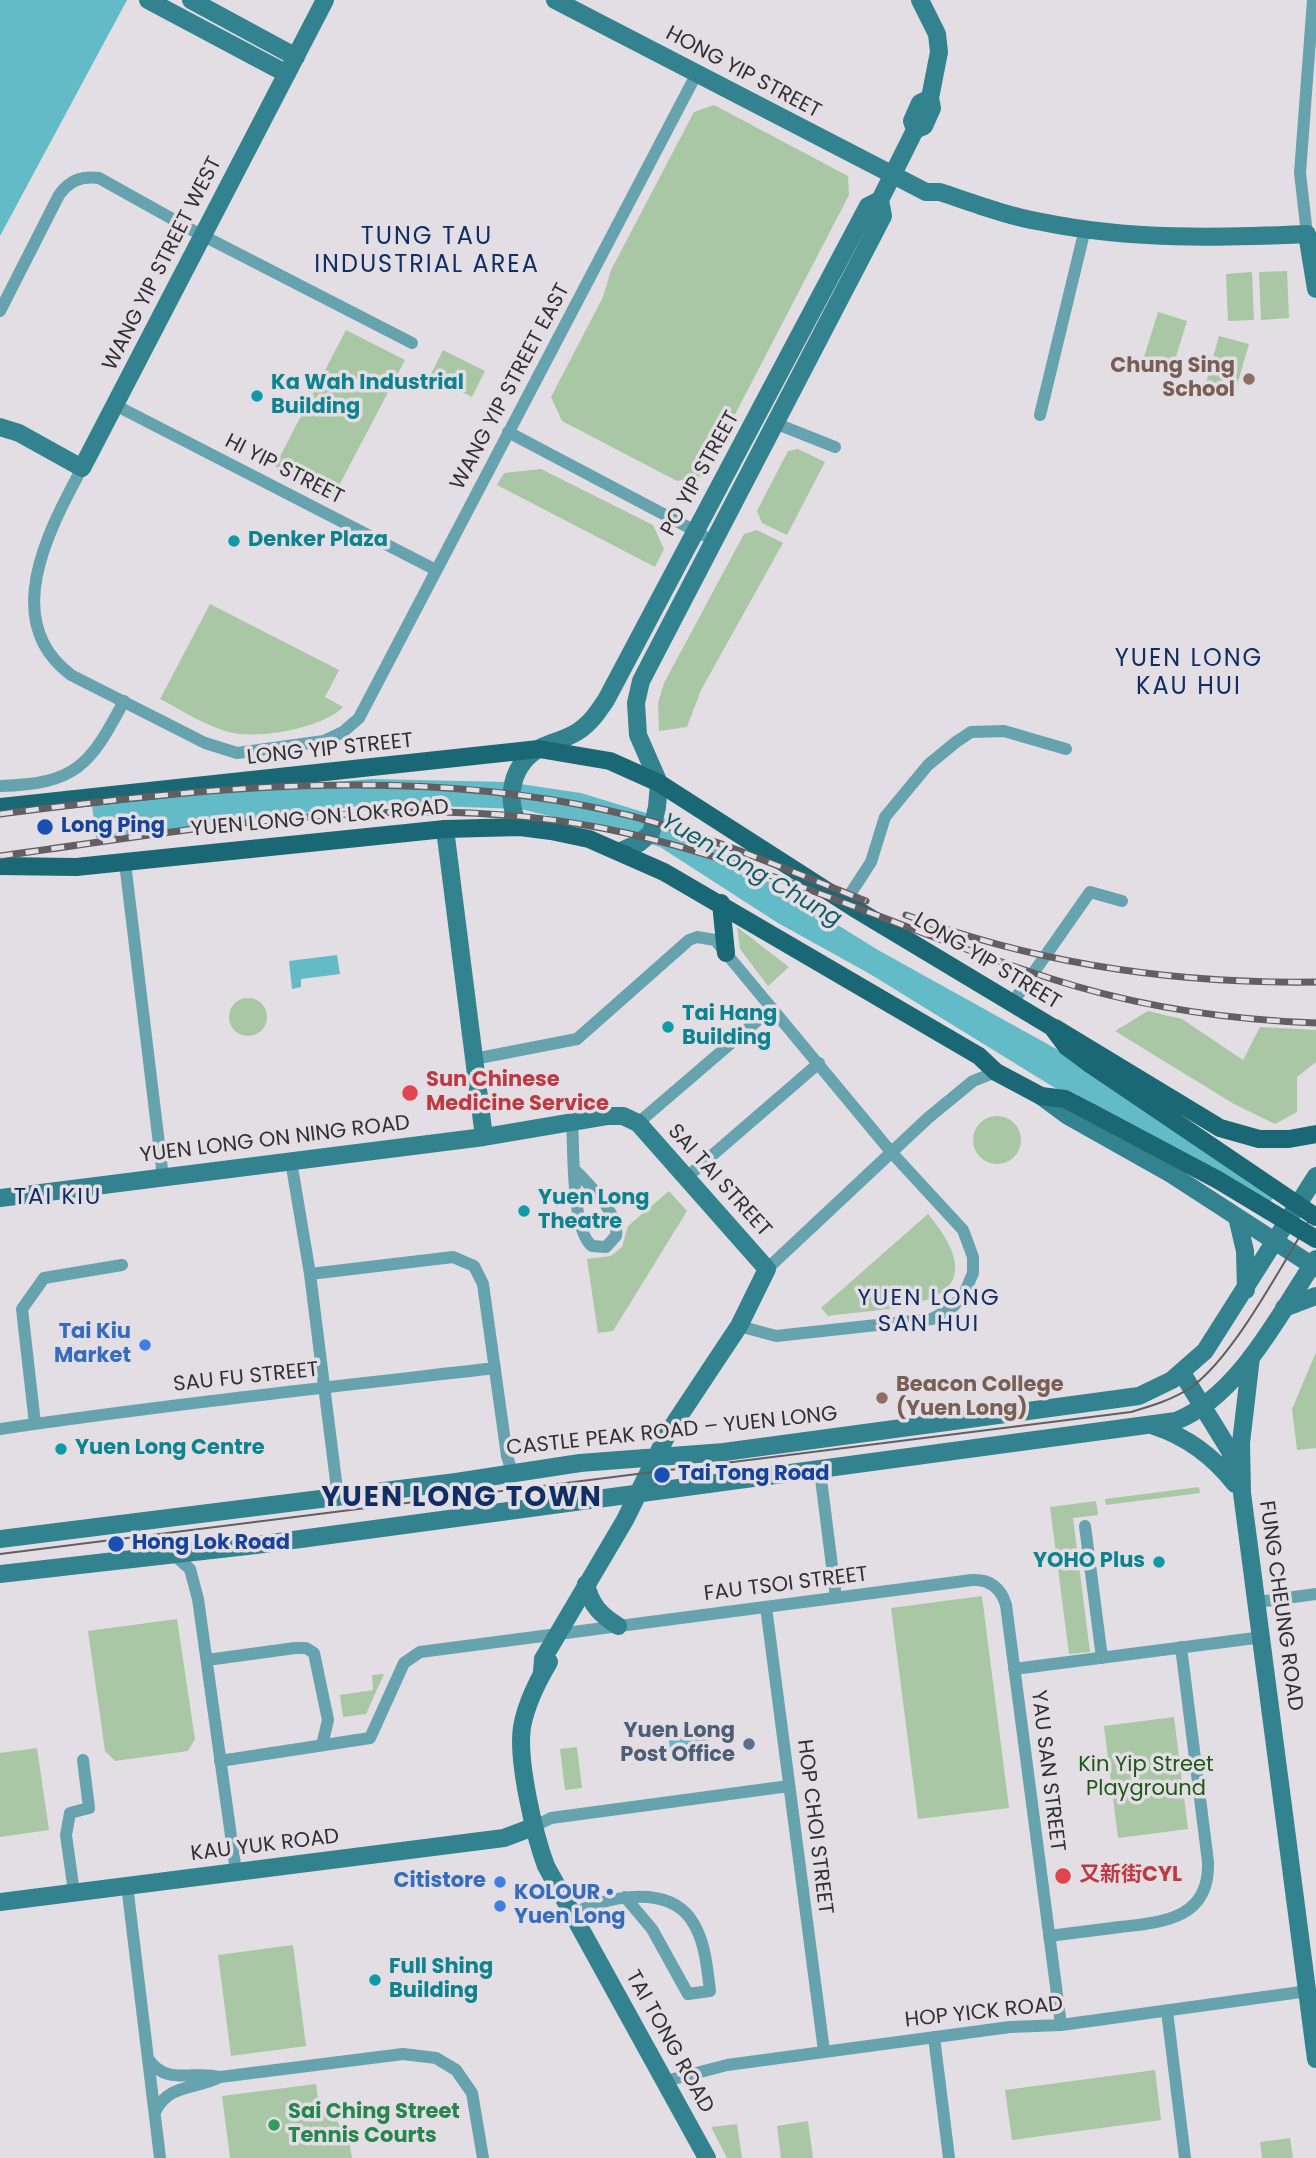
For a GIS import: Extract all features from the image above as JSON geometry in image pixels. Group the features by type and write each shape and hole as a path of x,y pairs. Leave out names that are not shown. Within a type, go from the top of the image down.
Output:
{"main road":[{"name":"LONG YIP STREET","path":"0,807 539,748 577,753 620,764 659,783 845,902 1052,1027 1067,1047 1316,1217"},
{"name":"YUEN LONG ON LOK ROAD","path":"0,866 76,867 125,863 238,848 445,829 520,827 589,839 621,851 721,903 855,986 979,1056 996,1072 1041,1096 1065,1099 1092,1113 1218,1180 1316,1239"},
{"path":"721,903 726,953"},
{"path":"1052,1027 1076,1038 1220,1128 1259,1139 1289,1139 1316,1134"}],"street":[{"path":"148,0 287,74"},
{"path":"191,0 296,57"},
{"name":"WANG YIP STREET WEST","path":"325,0 40,548 26,579 24,609 34,638 61,669 205,743 237,752 324,741 343,732 359,718"},
{"name":"HONG YIP STREET","path":"555,0 867,164 912,182 922,190 940,192 1040,222 1085,229 1200,237 1307,234"},
{"name":"PO YIP STREET","path":"539,748 578,731 596,715 694,530 761,413 868,206 880,200 915,130 912,121 920,103 930,98 939,52 937,34 928,10 920,0"},
{"path":"1314,0 1300,173 1316,284"},
{"name":"WANG YIP STREET EAST","path":"359,718 696,73"},
{"path":"0,311 59,195 75,180 99,178 204,236 412,343"},
{"name":"PO YIP STREET","path":"659,783 638,735 636,703 641,681 712,540 777,424 883,216 880,200"},
{"path":"1040,415 1085,229"},
{"name":"HI YIP STREET","path":"115,405 436,570"},
{"path":"777,424 835,447"},
{"path":"0,427 39,443 82,468"},
{"path":"508,432 712,540"},
{"path":"0,786 45,782 86,762 99,747 124,701"},
{"path":"845,902 871,862 885,817 928,765 956,742 971,732 1004,731 1066,749"},
{"path":"520,827 511,811 512,784 518,770 539,748"},
{"path":"621,851 642,841 651,833 659,783"},
{"path":"445,829 484,1137"},
{"path":"125,863 163,1177"},
{"path":"1013,1002 1090,892 1122,901"},
{"path":"474,1059 577,1039 689,940 697,937 715,940 892,1153 963,1230 970,1243 972,1273 965,1292 953,1307 932,1319 885,1326 776,1335 739,1326"},
{"path":"638,1123 772,1008"},
{"path":"687,1177 819,1063"},
{"path":"767,1269 972,1080 996,1072"},
{"name":"YUEN LONG ON LOK ROAD","path":"1041,1096 1059,1110 1171,1174 1237,1217 1280,1235"},
{"name":"YUEN LONG ON NING ROAD","path":"0,1198 484,1137 623,1116 638,1123"},
{"path":"572,1122 575,1170 584,1236 592,1246 606,1247 616,1236 616,1224 590,1186 575,1170"},
{"name":"SAI TAI STREET","path":"638,1123 687,1177 702,1199 767,1269"},
{"path":"291,1161 310,1274 338,1497"},
{"name":"CASTLE PEAK ROAD – YUEN LONG","path":"0,1539 338,1497 512,1472 709,1453 1128,1399 1151,1393 1182,1373 1205,1351 1309,1187"},
{"path":"1237,1217 1243,1239 1245,1290"},
{"path":"0,1574 174,1555 820,1471 1176,1421 1204,1407 1251,1357 1315,1264 1280,1235"},
{"path":"310,1274 441,1258 465,1261 474,1266 483,1284 507,1456 512,1472"},
{"path":"35,1424 22,1308 44,1278 122,1265"},
{"name":"TAI TONG ROAD","path":"707,2158 546,1866 533,1827 521,1730 542,1672 543,1659 638,1494 674,1423 739,1326 767,1269"},
{"path":"1284,1308 1316,1296"},
{"name":"FUNG CHEUNG ROAD","path":"1251,1357 1241,1443 1242,1493 1263,1637 1316,2059"},
{"name":"SAU FU STREET","path":"0,1429 186,1402 325,1390 495,1368"},
{"name":"FUNG CHEUNG ROAD","path":"1182,1373 1230,1451 1242,1493"},
{"path":"674,1423 686,1446 709,1453"},
{"path":"1154,1426 1177,1434 1199,1447 1223,1468 1242,1493"},
{"path":"820,1471 836,1598"},
{"path":"1085,1527 1102,1658"},
{"path":"174,1555 184,1561 193,1577 236,1872"},
{"name":"FAU TSOI STREET","path":"323,1745 370,1738 404,1663 420,1653 555,1639 618,1626 979,1580 997,1588 1006,1605"},
{"path":"586,1584 590,1601 602,1616 618,1626"},
{"path":"1258,1602 1316,1594"},
{"name":"YAU SAN STREET","path":"1006,1605 1061,2025"},
{"name":"HOP CHOI STREET","path":"766,1607 824,2052"},
{"path":"1014,1669 1263,1637"},
{"path":"1049,1936 1169,1920 1191,1908 1205,1886 1208,1862 1181,1647"},
{"path":"207,1660 306,1648 314,1653 321,1673 328,1720 323,1745 220,1761"},
{"path":"74,1892 66,1835 70,1813 89,1808 83,1760"},
{"path":"533,1827 551,1818 789,1786"},
{"name":"KAU YUK ROAD","path":"0,1902 504,1838 533,1827"},
{"path":"127,1885 160,2158"},
{"path":"573,1914 602,1899 625,1897 664,1900 686,1913 695,1926 706,1959 710,1991 688,1994 652,1929 625,1897"},
{"name":"HOP YICK ROAD","path":"666,2081 710,2067 1010,2027 1061,2025 1308,1991"},
{"path":"1167,2011 1185,2158"},
{"path":"934,2037 949,2158"},
{"path":"155,2112 166,2095 175,2090 207,2084 220,2077 403,2054 436,2058 456,2070 472,2093 483,2158"},
{"path":"149,2060 154,2067 170,2076 206,2073 220,2077"}],"green space":[{"path":"714,105 848,176 849,195 703,476 677,481 562,421 551,397 603,297 611,270 694,112"},
{"path":"1287,271 1289,318 1261,320 1259,272"},
{"path":"1252,272 1254,320 1228,321 1226,274"},
{"path":"1158,312 1187,321 1170,376 1141,367"},
{"path":"346,330 405,360 333,497 275,466"},
{"path":"1219,336 1249,344 1233,399 1204,390"},
{"path":"443,350 485,371 472,397 430,376"},
{"path":"798,449 825,462 787,535 762,523 757,511 788,451"},
{"path":"541,469 653,525 664,549 655,567 497,485 504,473"},
{"path":"757,530 783,543 701,690 687,727 659,731 658,703 664,683 744,534"},
{"path":"210,604 339,670 325,697 343,707 321,721 306,726 272,733 241,734 211,726 160,699"},
{"path":"737,927 789,967 768,986 740,949"},
{"path":"248,998 261,1004 267,1017 261,1030 248,1036 235,1030 229,1017 235,1004"},
{"path":"1148,1011 1182,1019 1243,1060 1260,1027 1316,1030 1316,1062 1297,1077 1297,1112 1275,1124 1234,1104 1115,1031"},
{"path":"997,1116 1014,1123 1021,1140 1014,1157 997,1164 980,1157 973,1140 980,1123"},
{"path":"669,1191 687,1211 613,1331 598,1333 587,1259 611,1256 622,1247 628,1226"},
{"path":"928,1214 949,1246 955,1269 949,1286 932,1298 909,1305 828,1316 821,1308"},
{"path":"1316,1352 1316,1448 1297,1450 1292,1409"},
{"path":"1199,1487 1200,1493 1106,1505 1105,1499"},
{"path":"1096,1501 1098,1515 1073,1518 1090,1652 1069,1654 1050,1507"},
{"path":"982,1596 1009,1808 918,1819 891,1608"},
{"path":"177,1619 195,1739 188,1751 115,1761 105,1751 88,1631"},
{"path":"384,1674 366,1714 343,1717 340,1695 373,1690 372,1675"},
{"name":"Kin Yip Street Playground","path":"1174,1717 1188,1829 1118,1838 1104,1726"},
{"path":"577,1747 582,1788 565,1790 560,1749"},
{"path":"37,1748 49,1830 0,1837 0,1753"},
{"path":"293,1945 306,2046 231,2056 218,1955"},
{"path":"1155,2070 1161,2120 1012,2140 1005,2090"},
{"name":"Sai Ching Street Tennis Courts","path":"316,2084 319,2106 328,2106 349,2141 352,2158 230,2158 222,2096"},
{"path":"808,2121 813,2158 781,2158 777,2126"},
{"path":"737,2124 742,2158 727,2158 711,2127"},
{"path":"1290,2138 1293,2158 1262,2158 1260,2142"}],"water":[{"path":"0,0 127,0 0,236"},
{"name":"Yuen Long Chung","path":"372,779 507,782 581,793 669,820 878,950 1087,1066 1279,1190 1261,1215 870,974 778,923 660,847 610,831 521,809 376,804 96,838 92,805 157,796"},
{"path":"337,955 340,974 301,979 301,987 292,989 289,961"},
{"path":"707,1727 709,1745 670,1750 668,1732"}],"tram line":[{"path":"0,1554 1131,1412 1176,1396 1207,1373 1242,1330 1316,1209"}],"railway":[{"path":"0,814 228,790 379,785 455,788 531,796 640,818 738,850 866,901"},
{"path":"0,856 313,816 392,812 470,813 548,819 626,833 740,865 1019,968 1105,994 1195,1012 1316,1023"},
{"path":"906,915 1006,946 1108,968 1211,979 1316,982"}],"place":[{"name":"Chung Sing School","path":"1249,379"},
{"name":"Ka Wah Industrial Building","path":"257,396"},
{"name":"Denker Plaza","path":"234,541"},
{"name":"Long Ping","path":"45,827"},
{"name":"Tai Hang Building","path":"668,1027"},
{"name":"Sun Chinese Medicine Service","path":"410,1093"},
{"name":"Yuen Long Theatre","path":"524,1211"},
{"name":"Tai Kiu Market","path":"145,1345"},
{"name":"Beacon College (Yuen Long)","path":"882,1398"},
{"name":"Yuen Long Centre","path":"61,1449"},
{"name":"Tai Tong Road","path":"662,1475"},
{"name":"Hong Lok Road","path":"116,1544"},
{"name":"YOHO Plus","path":"1159,1562"},
{"name":"Yuen Long Post Office","path":"749,1744"},
{"name":"又新街CYL","path":"1063,1876"},
{"name":"Citistore","path":"500,1882"},
{"name":"KOLOUR • Yuen Long","path":"500,1906"},
{"name":"Full Shing Building","path":"375,1980"},
{"name":"Sai Ching Street Tennis Courts","path":"274,2125"}],"district":[{"name":"TUNG TAU INDUSTRIAL AREA","path":"427,252"},
{"name":"YUEN LONG KAU HUI","path":"1189,674"},
{"name":"TAI KIU","path":"58,1198"},
{"name":"YUEN LONG SAN HUI","path":"929,1312"},
{"name":"YUEN LONG TOWN","path":"462,1499"}]}
